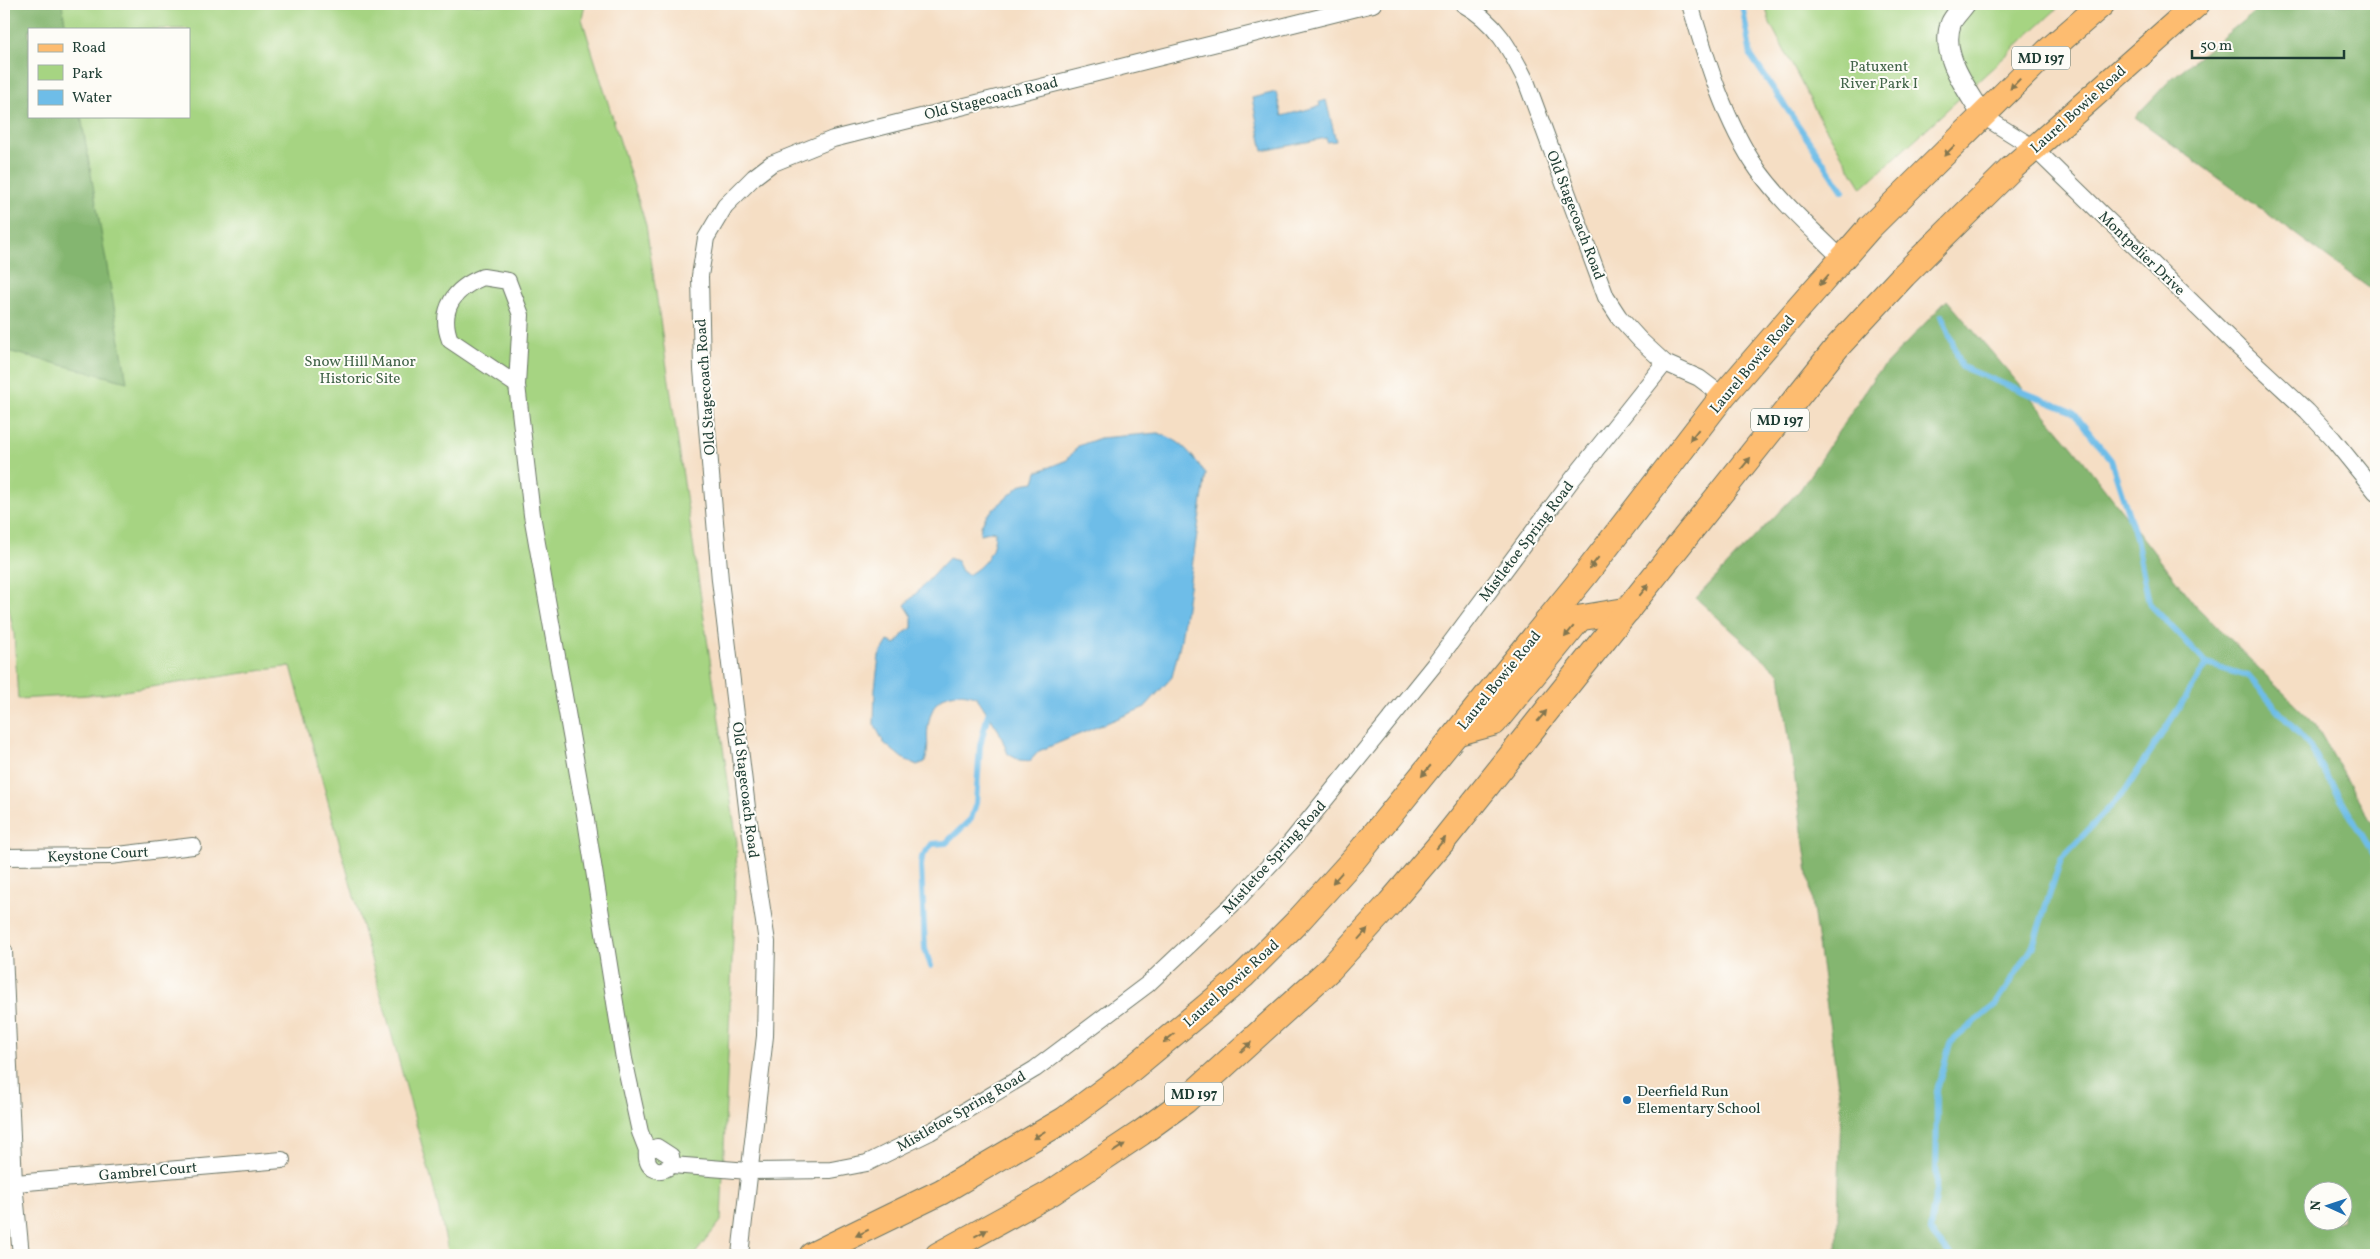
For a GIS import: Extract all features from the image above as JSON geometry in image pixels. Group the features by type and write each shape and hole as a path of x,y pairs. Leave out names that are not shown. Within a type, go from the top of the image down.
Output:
{"main road":[{"name":"Laurel Bowie Road","path":"812,1255 885,1221 1006,1156 1064,1120 1122,1077 1243,976 1298,921 1355,858 1585,575 1723,396 1842,259 1870,228 2047,52 2102,4"},
{"name":"Laurel Bowie Road","path":"938,1255 1051,1193 1141,1134 1215,1075 1330,969 1443,841 1838,346 1904,275 2034,148 2197,4"},
{"path":"1457,733 1494,723 1580,618 1628,610"}],"street":[{"name":"Old Stagecoach Road","path":"740,1255 765,1036 767,942 748,816 721,590 702,369 701,258 706,238 715,219 737,193 772,164 833,138 1373,4"},
{"name":"Old Stagecoach Road","path":"1463,4 1486,19 1509,48 1526,81 1606,297 1619,318 1665,362 1699,378 1723,396"},
{"path":"1690,4 1722,101 1757,168 1794,211 1842,259"},
{"name":"Montpelier Drive","path":"1965,4 1951,22 1947,43 1953,62 1983,116 2034,148 2238,347 2307,411 2333,439 2376,492"},
{"path":"483,277 508,281 521,315 517,385 450,340 446,330 446,312 454,296 467,284 483,277"},
{"name":"Mistletoe Spring Road","path":"517,385 533,525 585,814 624,1059 640,1132 647,1150 657,1146 671,1156 672,1165 749,1171 831,1170 857,1166 878,1158 930,1132 1035,1069 1148,984 1225,912 1290,843 1434,665 1570,481 1665,362"},
{"name":"Keystone Court","path":"4,857 110,856 192,846"},
{"path":"4,951 9,1183 21,1255"},
{"name":"Gambrel Court","path":"9,1183 282,1160"}],"green space":[{"name":"Snow Hill Manor Historic Site","path":"4,4 585,4 582,19 646,225 737,842 721,1221 694,1255 449,1255 435,1193 291,666 104,694 18,699 14,633 4,586"},
{"path":"4,4 62,4 66,28 28,28 28,118 81,118 127,382 4,350"},
{"name":"Patuxent River Park I","path":"1765,4 2062,4 1862,188 1819,117 1770,23"},
{"path":"2264,4 2376,4 2376,293 2135,117 2171,79"},
{"path":"1947,300 2072,446 2194,604 2315,724 2376,830 2376,1255 1837,1255 1841,1107 1780,674 1696,598 1800,490 1875,376"}],"water":[{"path":"1276,92 1282,116 1320,106 1319,102 1326,100 1336,141 1327,142 1326,138 1263,151 1252,98"},
{"path":"1158,433 1180,444 1206,474 1181,640 1172,677 1145,707 1039,751 1030,761 1019,760 1008,754 999,731 976,696 966,694 950,694 943,697 933,708 928,727 925,762 917,765 902,758 884,743 874,724 875,689 879,656 888,641 896,644 904,633 912,628 912,616 905,605 949,558 957,561 962,571 968,575 984,562 991,552 995,539 995,531 980,534 981,526 986,516 1022,484 1034,482 1037,472 1067,460 1078,446 1100,438"}],"waterway":[{"path":"1742,4 1751,56 1843,191"},
{"path":"1942,316 1962,367 2073,412 2111,460 2136,537 2149,603 2207,664 2125,791 2061,859 2032,948 1996,1004 1950,1043 1937,1090 1936,1189 1930,1231 1950,1255"},
{"path":"2207,664 2248,676 2310,747 2376,859"},
{"path":"931,966 925,949 922,857 932,844 946,843 971,819 976,803 980,746 988,714"}],"place":[{"name":"Deerfield Run Elementary School","path":"1627,1100"}]}
